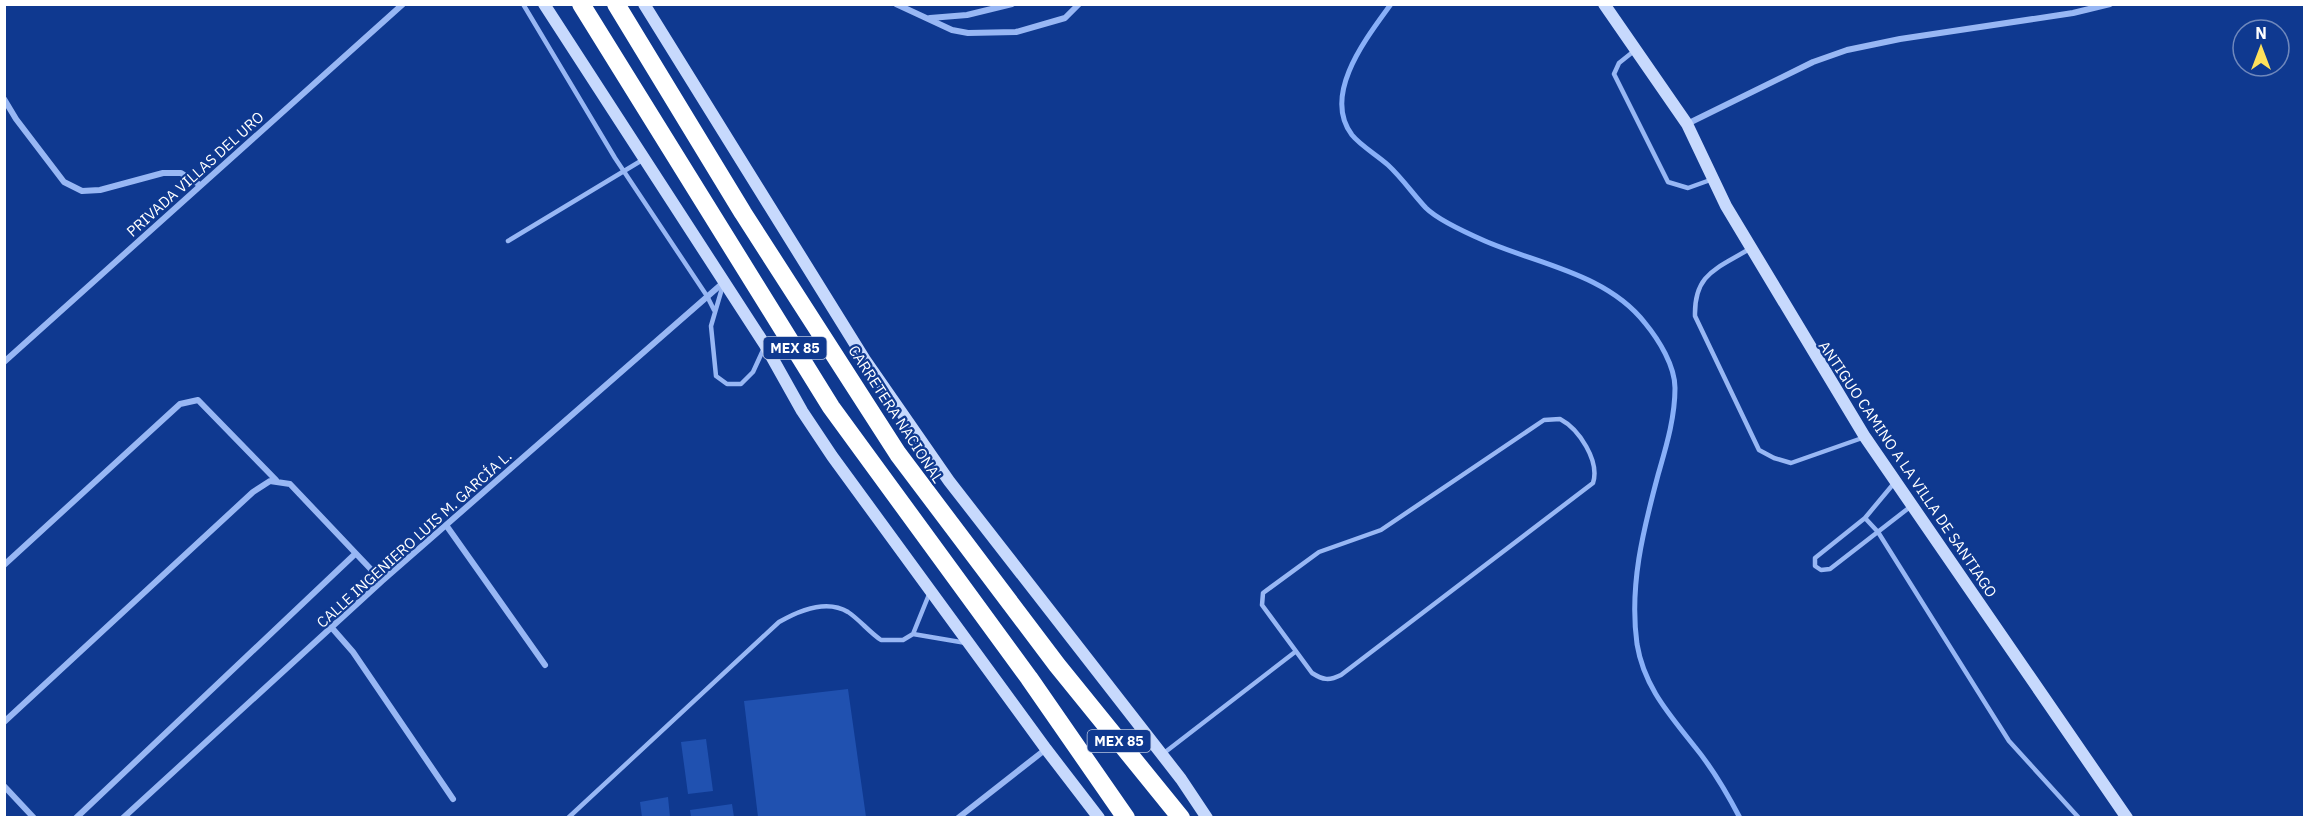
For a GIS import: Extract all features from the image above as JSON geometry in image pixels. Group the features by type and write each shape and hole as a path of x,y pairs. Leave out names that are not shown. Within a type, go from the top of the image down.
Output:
{"highway":[{"name":"MEX 85","path":"581,4 831,407 1029,678 1126,818"},
{"name":"CARRETERA NACIONAL","path":"616,4 743,213 898,454 1057,664 1180,818"}],"street":[{"name":"PRIVADA VILLAS DEL URO","path":"4,362 403,4"},
{"name":"MEX 85","path":"544,4 765,345 802,411 930,592 1099,818"},
{"name":"MEX 85","path":"644,4 865,360 949,481 1162,755 1207,818"},
{"path":"896,4 952,30 968,33 1016,32 1065,18 1079,4"},
{"path":"927,18 967,15 1012,4"},
{"name":"ANTIGUO CAMINO A LA VILLA DE SANTIAGO","path":"1604,4 1687,124 1713,179 1751,248 1865,437 2127,818"},
{"path":"1687,124 1813,62 1847,50 1900,39 2041,19 2110,4"},
{"path":"4,99 16,119 64,182 82,191 100,190 163,173 181,173 200,184"},
{"name":"CALLE INGENIERO LUIS M. GARCÍA L.","path":"123,818 382,581 724,282"},
{"path":"4,565 180,404 198,400 276,480"},
{"path":"4,722 253,492 270,481 276,480 290,484 382,581"},
{"path":"446,525 544,665"},
{"path":"76,818 355,554"},
{"path":"332,628 353,652 453,799"},
{"path":"958,818 1046,749"},
{"path":"4,786 34,818"}],"lane":[{"path":"523,4 622,170 707,296 714,310"},
{"path":"1636,50 1619,63 1614,74 1668,182 1688,188 1713,179"},
{"path":"508,241 622,170 644,159"},
{"path":"1751,248 1701,281 1695,295 1695,316 1759,450 1791,463 1865,437"},
{"path":"724,282 714,310 712,352 716,376 727,384 741,384 753,372 765,345"},
{"path":"1560,419 1571,425 1594,462 1596,472 1593,483 1333,680 1322,680 1312,673 1295,652 1262,605 1263,593 1319,552 1381,530 1544,420 1560,419"},
{"path":"1895,482 1865,518 1815,558 1815,566 1821,570 1830,569 1912,506"},
{"path":"1865,518 1878,532 2009,741 2079,818"},
{"path":"913,634 930,592"},
{"path":"567,818 778,622 791,615 829,606 849,613 881,640 903,639 913,634 970,644"},
{"path":"1162,755 1295,652"}],"shaded area":[{"path":"848,689 866,817 758,817 744,701"},
{"path":"706,739 713,791 688,794 681,742"},
{"path":"668,797 670,817 642,817 640,802"},
{"path":"732,804 734,817 691,817 690,810"}],"waterway":[{"path":"1391,4 1360,49 1345,84 1342,102 1344,119 1352,135 1388,165 1426,208 1438,217 1485,241 1571,272 1611,293 1629,306 1645,323 1661,345 1669,362 1675,388 1672,421 1647,517 1639,559 1635,601 1637,644 1640,659 1659,700 1702,755 1740,818"}]}
